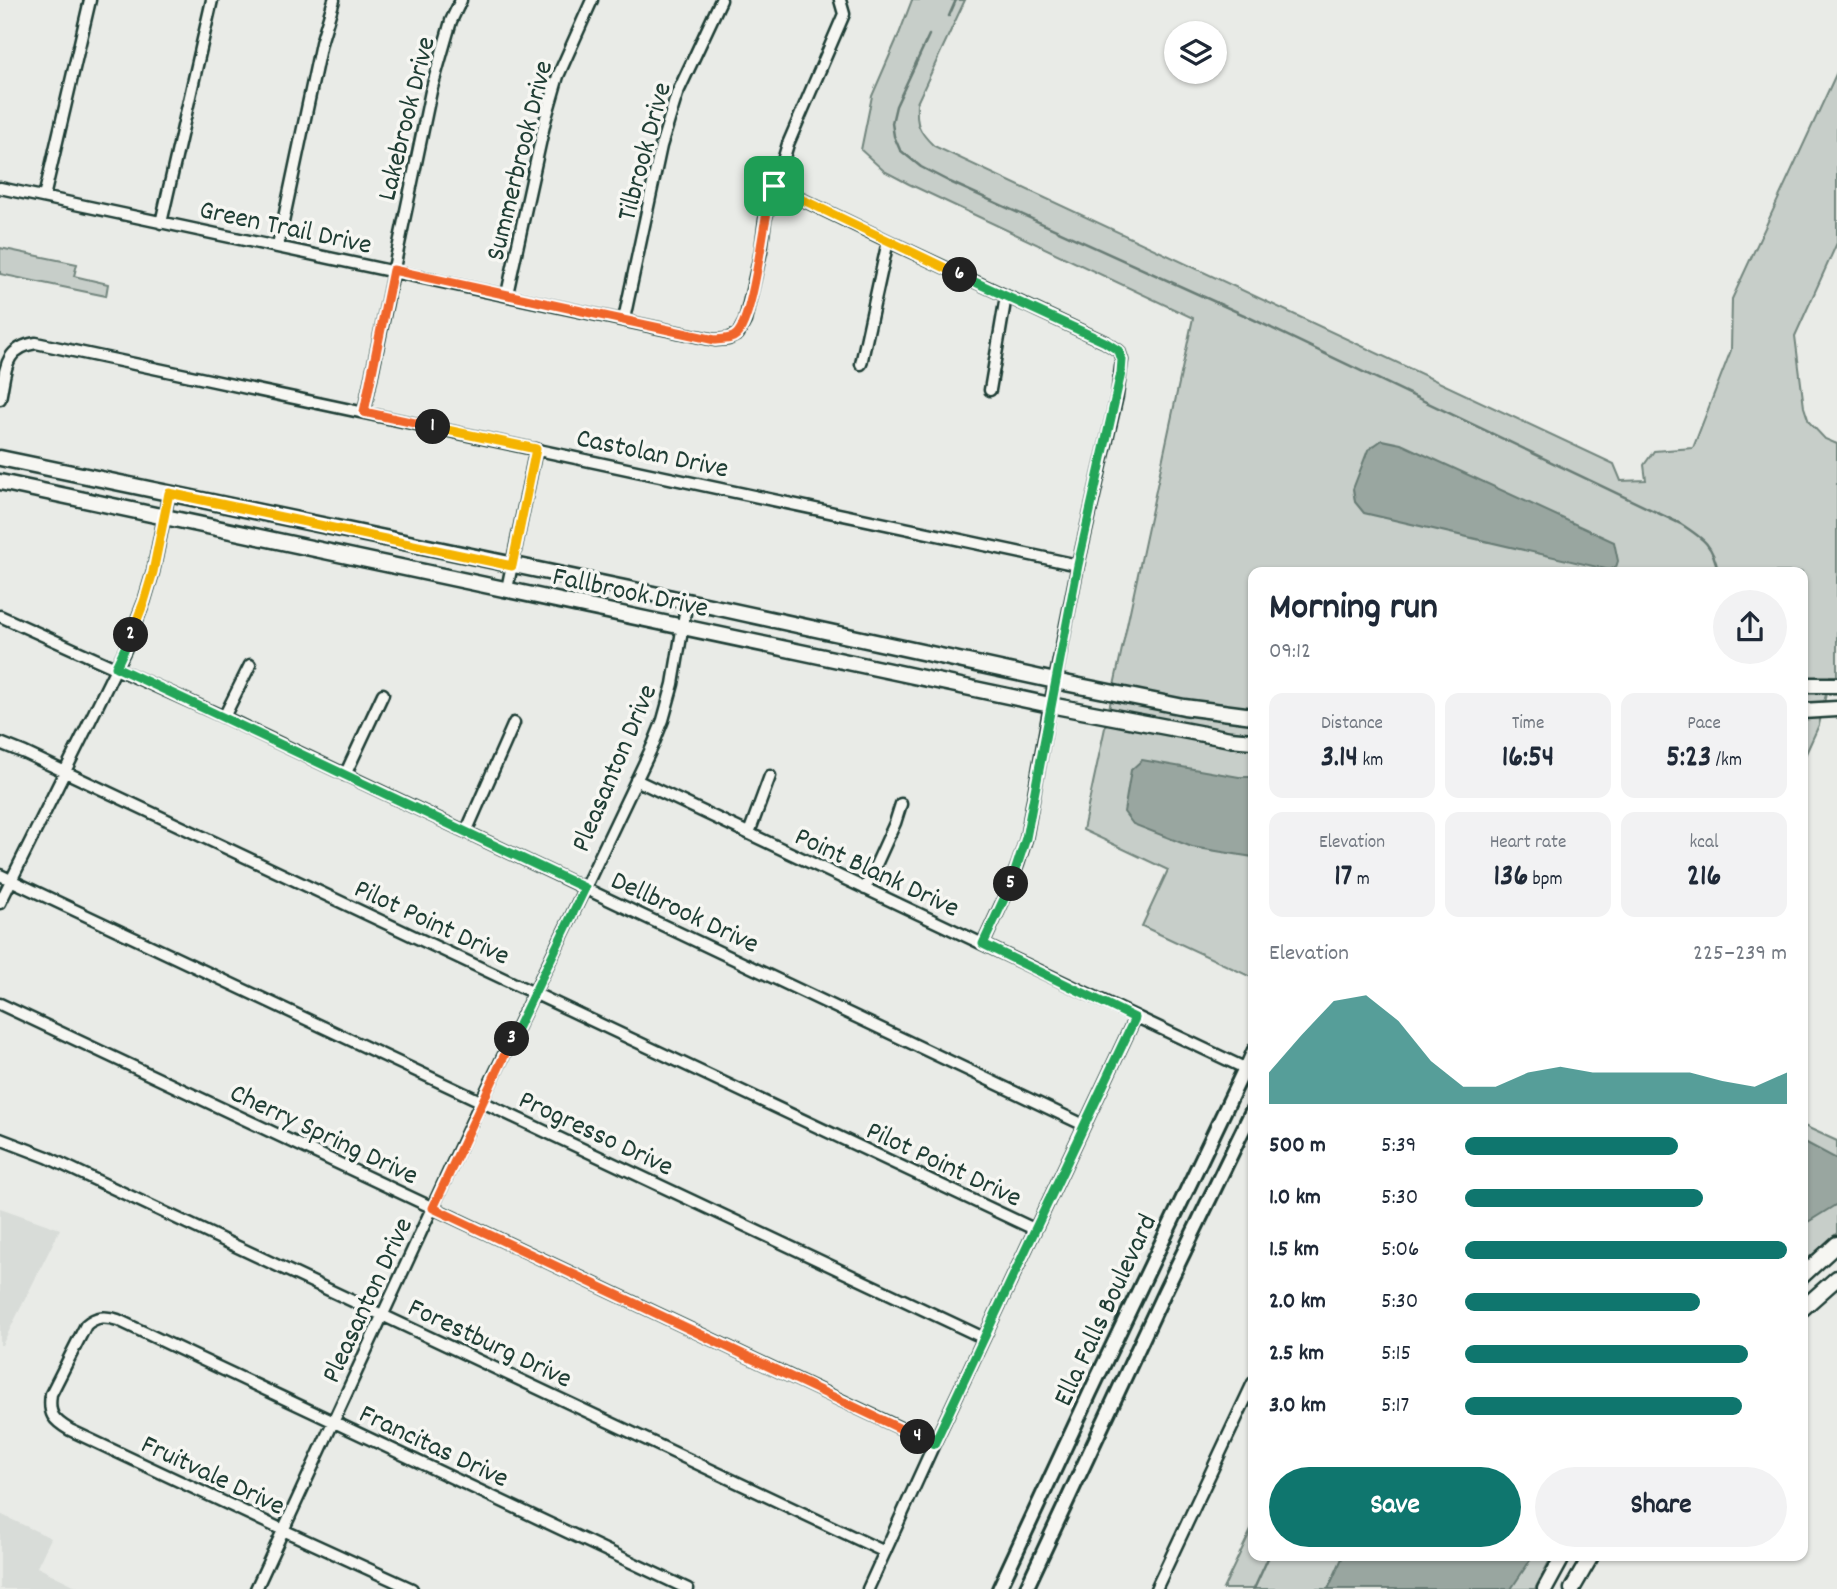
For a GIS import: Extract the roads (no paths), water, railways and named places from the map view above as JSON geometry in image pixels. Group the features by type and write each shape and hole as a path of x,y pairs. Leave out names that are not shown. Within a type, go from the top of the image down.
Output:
{"main road":[{"name":"Fallbrook Drive","path":"0,457 1055,681 1184,707 1248,715"},
{"name":"Fallbrook Drive","path":"0,482 1050,705 1248,741"},
{"path":"331,552 336,528"},
{"path":"890,670 895,646"},
{"path":"1808,685 1837,685"},
{"path":"1808,711 1837,709"},
{"path":"1808,1271 1837,1244"},
{"path":"1808,1304 1837,1278"},
{"path":"1545,1589 1560,1561"},
{"path":"1573,1589 1588,1561"}],"street":[{"path":"44,197 90,0"},
{"path":"161,223 212,0"},
{"path":"278,246 321,43 334,0"},
{"name":"Lakebrook Drive","path":"364,412 433,82 451,22 461,0"},
{"name":"Summerbrook Drive","path":"507,294 552,99 562,65 592,0"},
{"name":"Tilbrook Drive","path":"624,319 661,146 677,94 721,0"},
{"path":"840,0 845,14 788,144 774,186 1105,342 1119,351 1122,360 1117,396 1078,565 1022,851 1009,890 983,944"},
{"name":"Green Trail Drive","path":"0,188 715,340 728,339 738,334 745,321 774,186"},
{"path":"861,364 888,241"},
{"path":"990,390 1006,296"},
{"name":"Castolan Drive","path":"0,399 7,366 15,351 23,345 36,343 1078,565"},
{"path":"508,589 536,449"},
{"path":"0,903 116,667 144,602 169,493"},
{"name":"Pleasanton Drive","path":"256,1589 481,1102 663,720 673,684 687,601"},
{"name":"Dellbrook Drive","path":"0,616 224,717 1084,1125"},
{"path":"224,717 250,665"},
{"path":"345,775 383,694"},
{"path":"466,832 514,723"},
{"name":"Pilot Point Drive","path":"0,743 1034,1229"},
{"path":"748,833 771,776"},
{"name":"Point Blank Drive","path":"636,780 1248,1070"},
{"path":"865,890 901,804"},
{"name":"Progresso Drive","path":"0,875 984,1338"},
{"name":"Cherry Spring Drive","path":"0,1004 934,1444"},
{"path":"868,1589 1034,1229 1135,1018"},
{"name":"Ella Falls Boulevard","path":"999,1589 1143,1282 1248,1072"},
{"name":"Ella Falls Boulevard","path":"1026,1589 1248,1119"},
{"name":"Forestburg Drive","path":"0,1139 72,1169 885,1552"},
{"path":"1143,1282 1164,1293"},
{"name":"Francitas Drive","path":"66,1362 86,1325 100,1317 109,1317 688,1589"},
{"name":"Fruitvale Drive","path":"66,1362 51,1394 52,1414 58,1423 412,1589"},
{"path":"1156,1589 1248,1394"},
{"path":"1054,1471 1076,1482"}],"waterway":[{"path":"949,16 956,0"},
{"path":"929,35 896,106 892,123 900,150 921,167 1244,315 1681,524 1706,544 1717,567"},
{"path":"1254,1589 1267,1561"}]}
